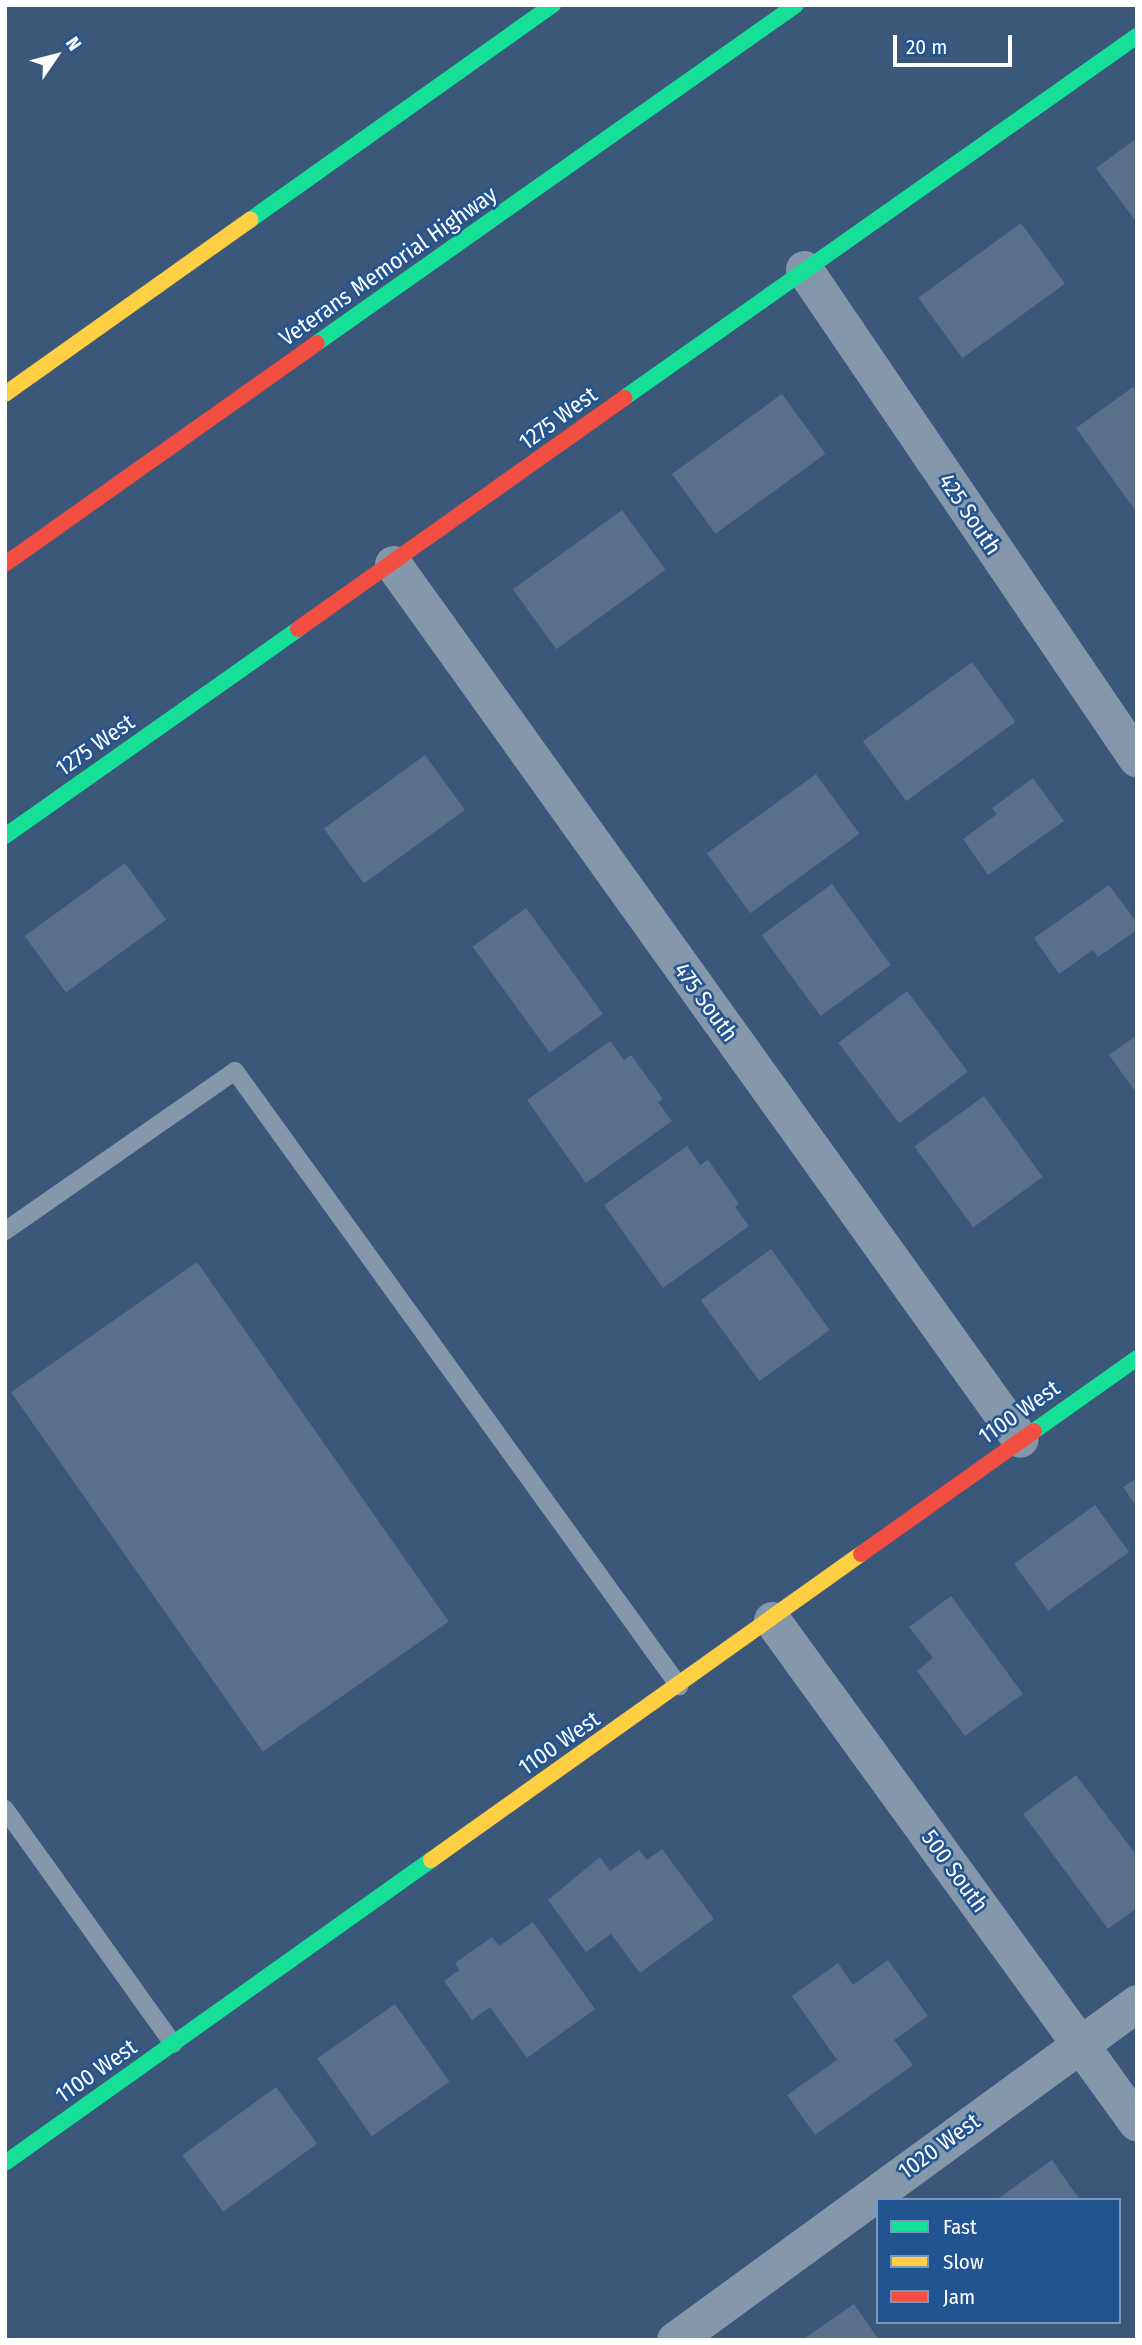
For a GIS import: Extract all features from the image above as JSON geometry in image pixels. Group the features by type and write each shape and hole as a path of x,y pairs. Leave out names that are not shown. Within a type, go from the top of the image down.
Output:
{"main road":[{"path":"5,394 554,5"},
{"name":"Veterans Memorial Highway","path":"5,564 796,5"},
{"name":"1275 West","path":"5,836 393,565 804,269 1137,36"},
{"name":"1100 West","path":"5,2162 772,1620 1020,1439 1137,1358"}],"street":[{"name":"425 South","path":"804,269 1137,759"},
{"name":"475 South","path":"393,565 1020,1439"},
{"name":"500 South","path":"772,1620 1137,2123"},
{"name":"1020 West","path":"675,2340 1137,2003"}],"lane":[{"path":"5,1231 235,1071 679,1686"},
{"path":"5,1809 173,2044"}],"building":[{"path":"1137,138 1137,223 1096,168"},
{"path":"1021,223 1065,284 962,358 918,298"},
{"path":"1133,387 1137,392 1137,513 1076,428"},
{"path":"782,394 825,454 715,534 672,474"},
{"path":"622,510 665,570 556,649 513,589"},
{"path":"972,662 1015,722 906,801 863,741"},
{"path":"425,755 465,810 364,883 324,828"},
{"path":"816,774 859,834 750,913 707,853"},
{"path":"1033,778 1064,821 988,875 963,839 997,814 992,808"},
{"path":"125,863 166,920 66,993 25,936"},
{"path":"832,884 891,965 820,1016 762,935"},
{"path":"1109,885 1137,923 1137,930 1098,957 1093,950 1059,974 1034,938"},
{"path":"526,908 603,1014 550,1053 473,947"},
{"path":"907,991 968,1072 899,1123 838,1043"},
{"path":"1137,1035 1137,1090 1135,1091 1109,1055"},
{"path":"610,1041 624,1060 631,1055 663,1099 658,1102 672,1121 586,1183 527,1100"},
{"path":"984,1096 1043,1177 973,1227 914,1147"},
{"path":"687,1146 700,1165 708,1160 739,1204 735,1207 749,1226 663,1288 604,1205"},
{"path":"771,1249 830,1330 759,1381 701,1300"},
{"path":"197,1262 449,1622 263,1752 11,1392"},
{"path":"1137,1478 1137,1507 1123,1487"},
{"path":"1095,1505 1129,1552 1048,1611 1014,1564"},
{"path":"951,1596 1023,1694 965,1736 917,1671 933,1658 909,1627"},
{"path":"1076,1775 1137,1856 1137,1908 1108,1929 1023,1814"},
{"path":"662,1849 714,1919 640,1973 611,1934 586,1952 548,1900 600,1857 610,1871 639,1850 647,1860"},
{"path":"533,1922 595,2009 527,2058 490,2007 472,2020 444,1981 459,1970 455,1963 492,1937 499,1946"},
{"path":"888,1960 928,2016 894,2040 913,2065 815,2135 787,2095 837,2060 792,1996 838,1963 853,1985"},
{"path":"395,2004 449,2082 372,2136 317,2058"},
{"path":"276,2087 317,2144 223,2212 182,2155"},
{"path":"1052,2160 1079,2198 999,2198"},
{"path":"854,2304 879,2340 802,2340"}],"traffic: fast":[{"path":"250,220 553,5"},
{"path":"317,343 796,5"},
{"path":"624,398 1137,36"},
{"path":"5,836 298,629"},
{"path":"1034,1431 1137,1358"},
{"path":"5,2163 431,1860"}],"traffic: slow":[{"path":"5,394 250,220"},
{"path":"431,1860 861,1554"}],"traffic: jam":[{"path":"5,564 317,343"},
{"path":"298,629 624,398"},
{"path":"861,1554 1034,1431"}]}
